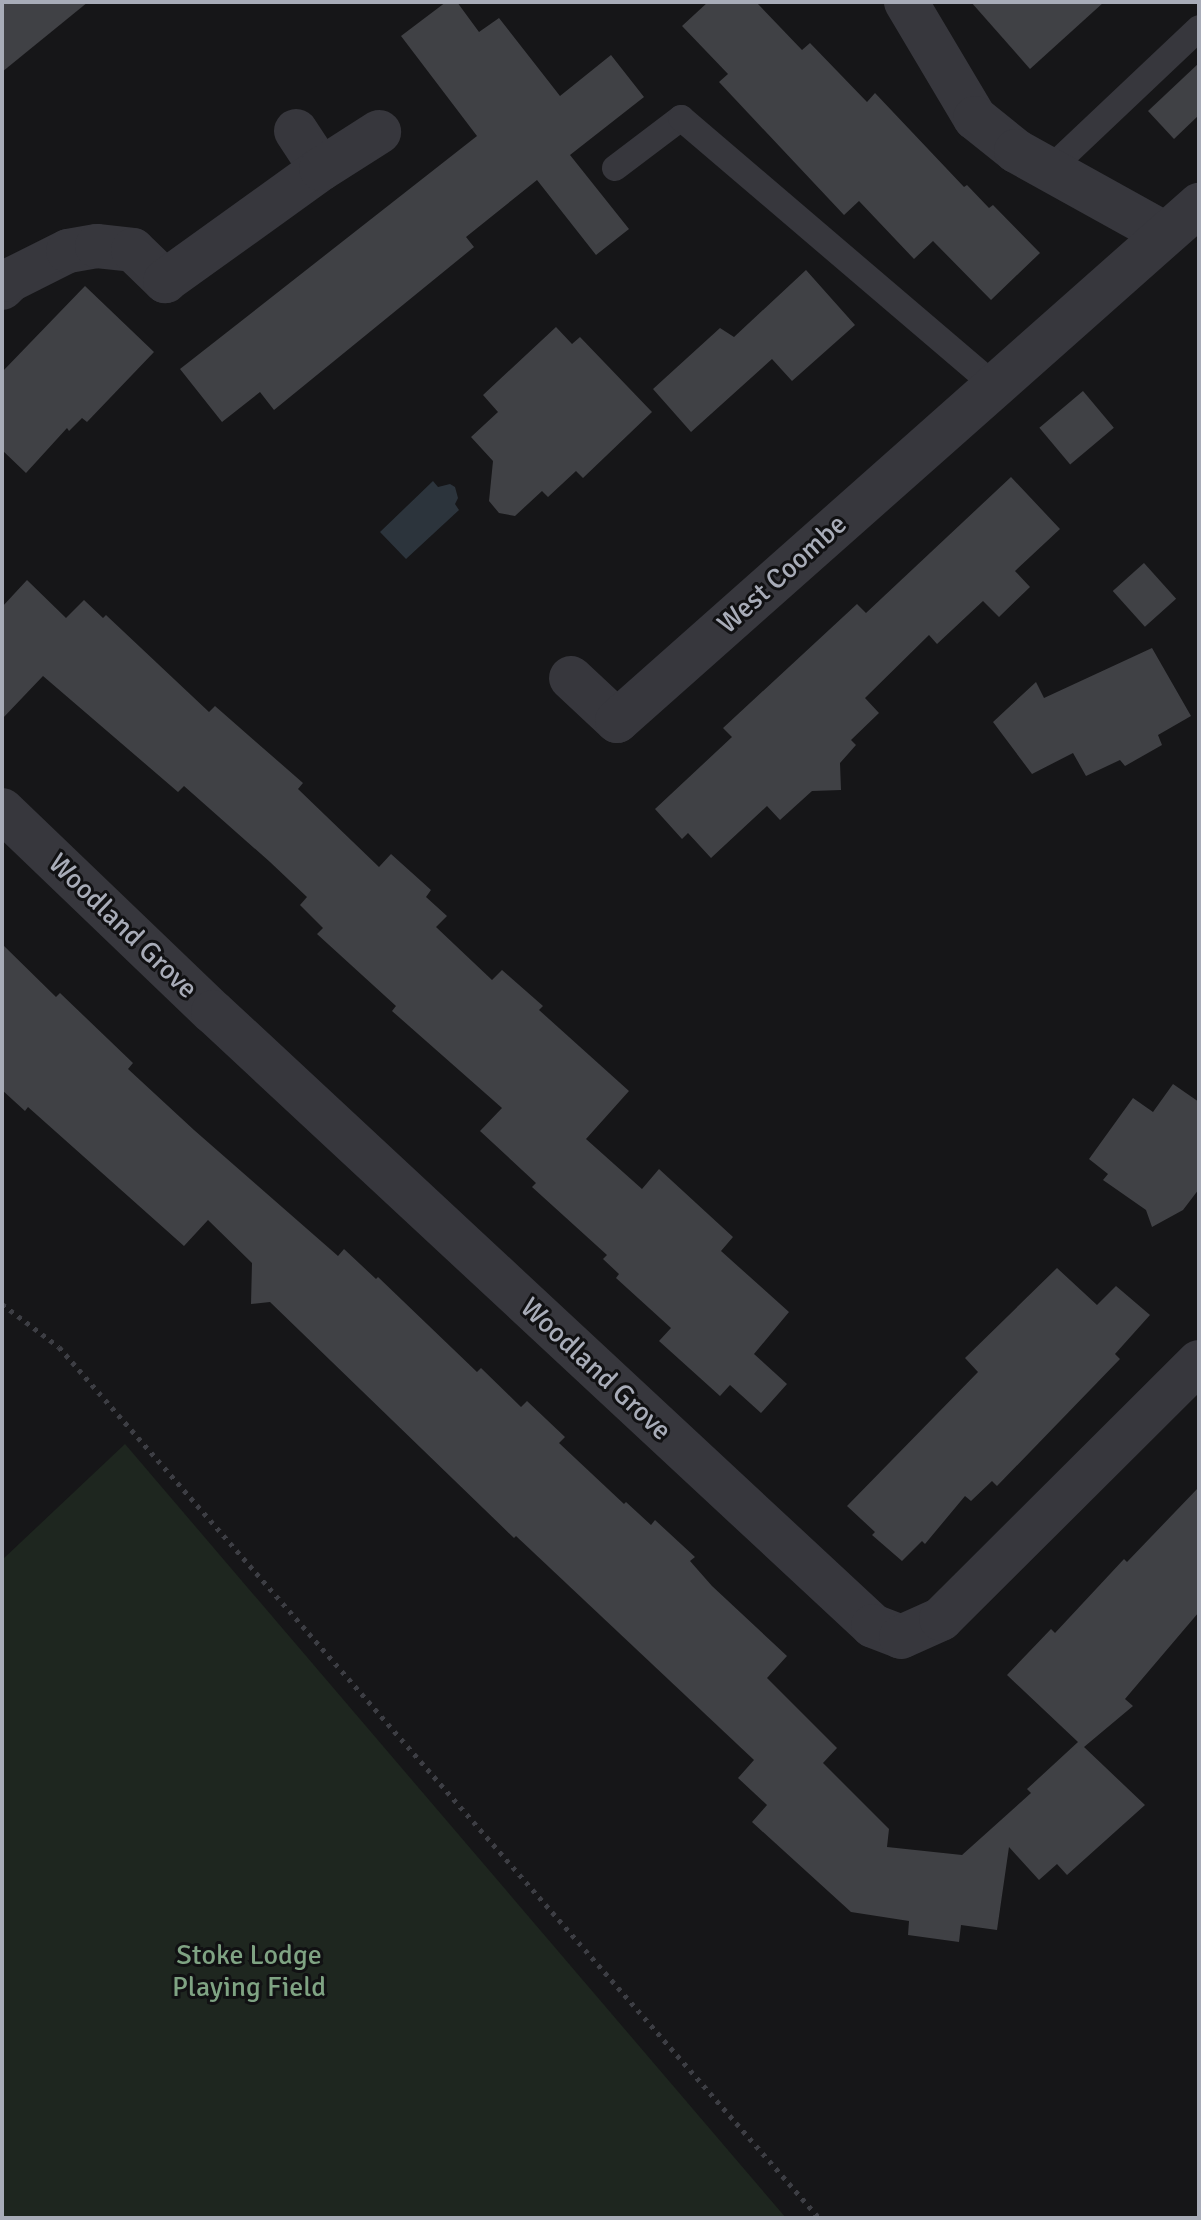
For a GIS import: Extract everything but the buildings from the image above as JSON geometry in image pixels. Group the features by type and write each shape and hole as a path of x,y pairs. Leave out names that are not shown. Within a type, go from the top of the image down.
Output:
{"street":[{"path":"906,2 975,118 1016,151 1166,234"},
{"path":"296,131 321,169"},
{"path":"2,288 10,280 68,251 97,246 133,250 165,281 321,169 379,132"},
{"name":"West Coombe","path":"571,678 617,721 1199,205"},
{"name":"Woodland Grove","path":"2,810 213,1012 873,1626 901,1637 941,1619 1199,1362"}],"lane":[{"path":"1050,169 1199,28"},
{"path":"615,168 681,118 995,386"}],"path":[{"path":"2,1304 59,1347 819,2218"}],"green space":[{"name":"Stoke Lodge Playing Field","path":"125,1444 786,2218 2,2218 2,1560"}],"shaded area":[{"path":"433,481 438,487 450,484 455,487 458,498 455,504 459,510 406,559 380,532"}]}
